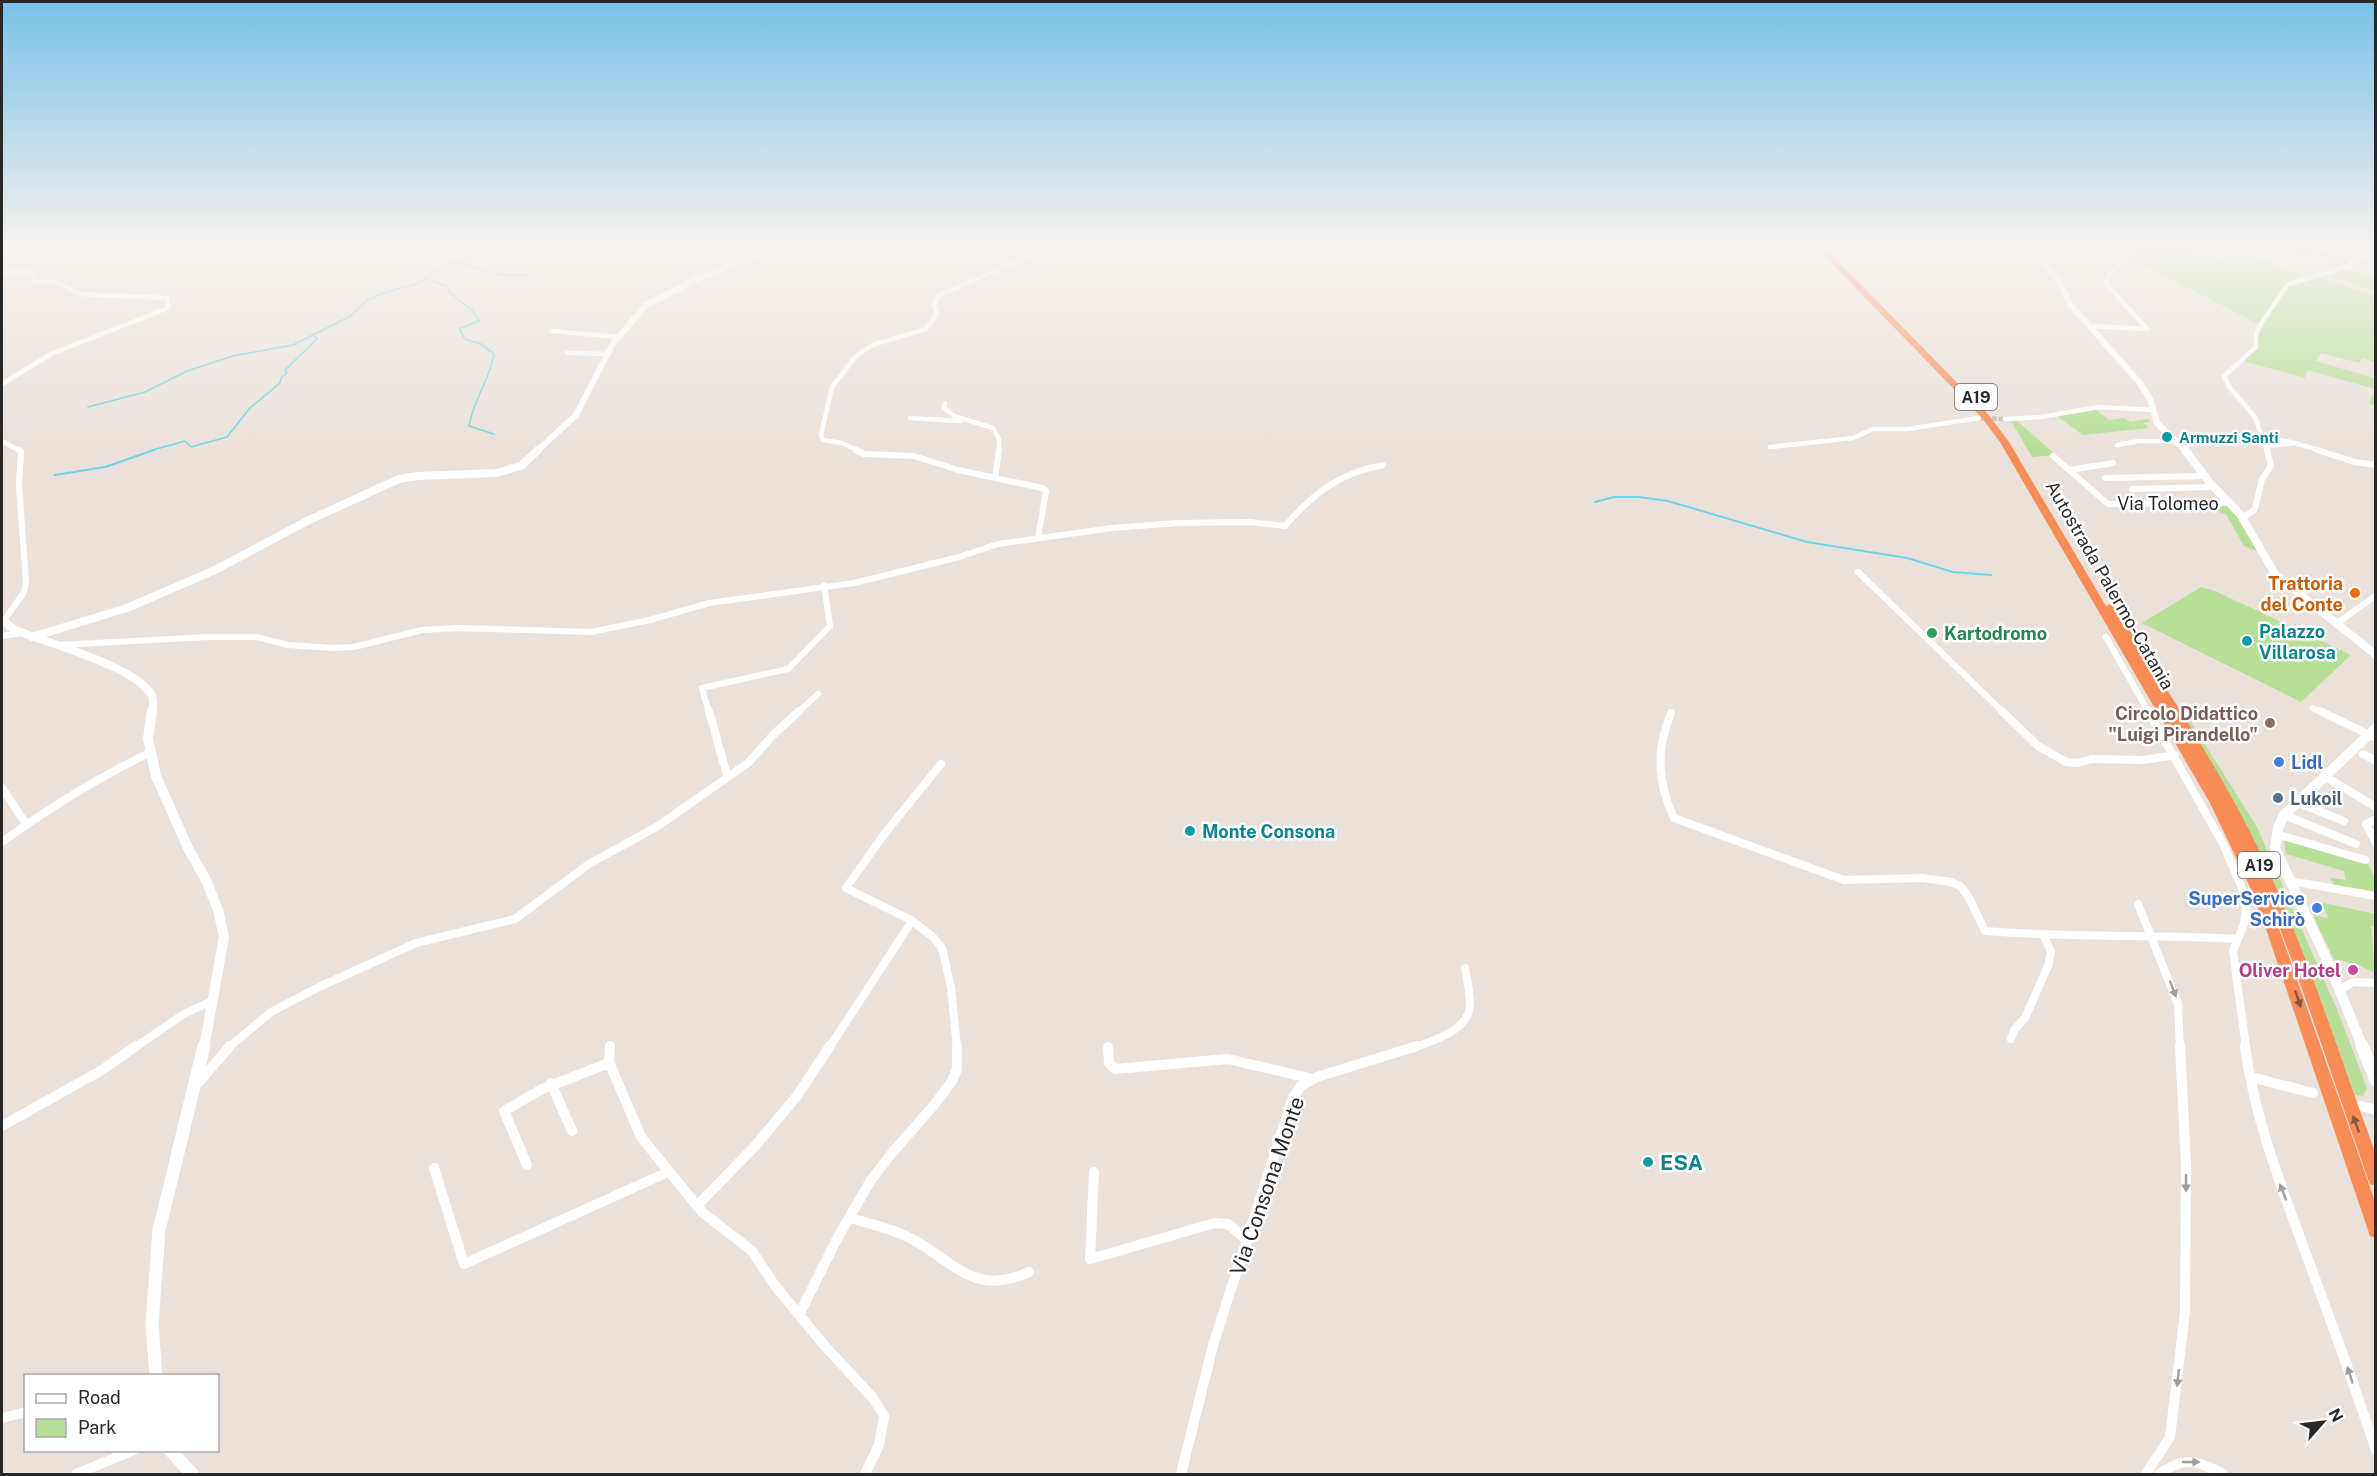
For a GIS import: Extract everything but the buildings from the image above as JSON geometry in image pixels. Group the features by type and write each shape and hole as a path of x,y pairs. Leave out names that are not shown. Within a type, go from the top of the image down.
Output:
{"highway":[{"name":"Autostrada Palermo-Catania","path":"1886,315 1985,416 2004,442 2210,793 2256,885 2271,923 2376,1230"},
{"name":"Autostrada Palermo-Catania","path":"1894,315 1993,415 2013,442 2240,826 2270,888 2376,1179"}],"street":[{"path":"2,384 51,354 151,315"},
{"path":"2,636 27,635 127,608 215,570 307,521 399,479 417,476 496,473 521,466 576,415 618,337 637,315"},
{"path":"936,315 926,329 872,345 856,356 832,387 821,435 823,440 842,443 864,454 914,456 958,470 1042,488 1046,491 1038,538"},
{"path":"2079,315 2139,382 2150,399 2157,423 2176,441 2204,476 2243,518 2275,574 2374,653"},
{"path":"2089,326 2147,329 2134,315"},
{"path":"2243,518 2255,509 2262,479 2271,466 2267,446 2255,418 2238,399 2224,376 2256,347 2256,335 2267,315"},
{"path":"552,331 618,337"},
{"path":"567,353 608,354"},
{"path":"945,403 947,411 998,432 1001,441 995,478"},
{"path":"2006,419 2041,417 2099,407 2153,411"},
{"path":"910,418 972,422"},
{"path":"1770,447 1853,438 1873,429 1892,430 1978,418"},
{"path":"2261,436 2295,443 2355,462 2376,465"},
{"path":"2276,438 2282,443"},
{"path":"2,441 16,447 21,452 21,472 18,485 27,570 24,592 3,621 27,635 123,671 142,682 149,690 153,697 148,739 156,776 218,910 224,937 214,999 195,1086 159,1230 152,1324 156,1374"},
{"path":"2117,445 2139,441 2176,441"},
{"path":"2267,446 2295,443"},
{"name":"Via Tolomeo","path":"2053,456 2108,504 2229,502"},
{"path":"2070,471 2113,463"},
{"path":"55,645 208,637 258,637 288,645 333,648 354,647 422,630 457,628 591,632 650,620 709,603 824,585 854,583 959,557 998,544 1112,528 1178,523 1250,522 1286,526 1306,502 1348,474 1383,465"},
{"path":"2105,478 2204,476"},
{"path":"2132,489 2214,487"},
{"path":"1858,572 2038,746 2055,757 2066,762 2078,763 2092,759 2144,760 2175,755"},
{"path":"727,775 702,688 789,669 796,664 810,644 830,626 824,585"},
{"path":"2336,624 2375,596"},
{"path":"2106,637 2175,755 2223,844 2241,888 2246,908 2233,951 2256,1107 2271,1159 2339,1342 2376,1450"},
{"path":"195,1086 235,1040 271,1012 319,987 416,943 515,919 581,869 658,826 727,775 748,763 773,735 818,694"},
{"path":"2313,708 2373,734 2284,815 2276,834 2276,848 2340,990 2376,1080"},
{"path":"1671,713 1662,731 1658,777 1666,805 1674,818 1844,880 1917,878 1951,881 1960,886 1985,931 2044,936 2150,935 2238,939"},
{"path":"2,842 26,824 112,771 151,752"},
{"path":"2363,754 2376,761"},
{"path":"799,1315 850,1218 883,1163 947,1089 957,1068 950,982 944,950 926,930 912,921 846,888 885,833 941,764"},
{"path":"2326,777 2376,807"},
{"path":"2,788 26,824"},
{"path":"2298,802 2344,821"},
{"path":"2284,815 2356,844"},
{"path":"2376,819 2366,824 2376,843"},
{"path":"2276,834 2365,860"},
{"path":"2290,881 2376,896"},
{"path":"2138,904 2178,1004 2186,1164 2185,1312 2173,1423 2170,1437 2146,1474"},
{"path":"696,1206 755,1146 796,1096 912,921"},
{"path":"2012,1039 2014,1030 2025,1018 2048,966 2051,952 2044,936"},
{"name":"Via Consona Monte","path":"1181,1474 1214,1342 1293,1097 1301,1086 1312,1079 1437,1040 1456,1031 1468,1015 1465,968"},
{"path":"2340,990 2353,982 2376,983"},
{"path":"2,1126 32,1107 84,1080 178,1018 214,999"},
{"path":"610,1046 609,1063 641,1137 696,1206 752,1251 773,1283 873,1398 884,1416 879,1445 865,1474"},
{"path":"1108,1047 1109,1063 1114,1069 1160,1067 1206,1059 1228,1059 1312,1079"},
{"path":"527,1164 504,1112 531,1093 551,1083 609,1063"},
{"path":"2251,1077 2313,1093"},
{"path":"551,1083 572,1131"},
{"path":"2361,1106 2376,1110"},
{"path":"434,1168 464,1264 668,1172"},
{"path":"1094,1172 1090,1259 1215,1223 1228,1224 1248,1241"},
{"path":"850,1218 913,1240 955,1270 973,1277 1004,1282 1014,1280 1029,1272"},
{"path":"2,1418 24,1412"},
{"path":"76,1474 129,1452"},
{"path":"172,1452 192,1474"},
{"path":"2159,1474 2185,1461 2200,1462 2223,1474"}],"green space":[{"path":"2240,315 2375,315 2375,362 2362,358 2359,363 2321,353 2316,361 2374,378 2376,380 2375,406 2369,404 2375,389 2307,370 2305,378 2243,361 2256,347 2260,325"},
{"path":"2095,409 2109,420 2124,418 2130,422 2147,419 2151,421 2143,423 2149,428 2083,435 2057,416"},
{"path":"2015,419 2056,455 2032,457 2011,421"},
{"path":"2214,505 2230,505 2239,515 2257,551 2244,546 2226,514 2221,513"},
{"path":"2201,587 2215,591 2351,655 2301,702 2142,623"},
{"path":"2185,721 2190,721 2257,827 2339,1014 2367,1088 2363,1096 2355,1095 2302,950 2266,865"},
{"path":"2284,840 2367,862 2375,878 2375,892 2334,885 2330,878 2346,880 2344,871 2286,854"},
{"path":"2322,904 2375,914 2375,927 2371,926 2375,973 2356,964 2334,959 2313,915 2328,918"}],"waterway":[{"path":"313,335 351,315"},
{"path":"475,315 479,321 459,329 465,339 481,344 494,354 469,426 494,434"},
{"path":"88,407 145,392 187,371 233,356 293,345 313,335"},
{"path":"149,451 185,441 191,447 227,437 250,408 280,383 281,378 287,373 285,370 317,339 313,335"},
{"path":"55,475 105,467 154,450"},
{"path":"1595,502 1614,497 1639,497 1668,501 1807,542 1907,558 1953,572 1991,575"}],"tunnel":[{"path":"1979,418 2005,419"}],"place":[{"name":"Armuzzi Santi","path":"2167,437"},
{"name":"Trattoria del Conte","path":"2355,593"},
{"name":"Kartodromo","path":"1932,633"},
{"name":"Palazzo Villarosa","path":"2247,641"},
{"name":"Circolo Didattico \"Luigi Pirandello\"","path":"2270,723"},
{"name":"Lidl","path":"2279,762"},
{"name":"Lukoil","path":"2278,798"},
{"name":"Monte Consona","path":"1190,831"},
{"name":"SuperService Schirò","path":"2317,908"},
{"name":"Oliver Hotel","path":"2353,970"},
{"name":"ESA","path":"1648,1162"}]}
